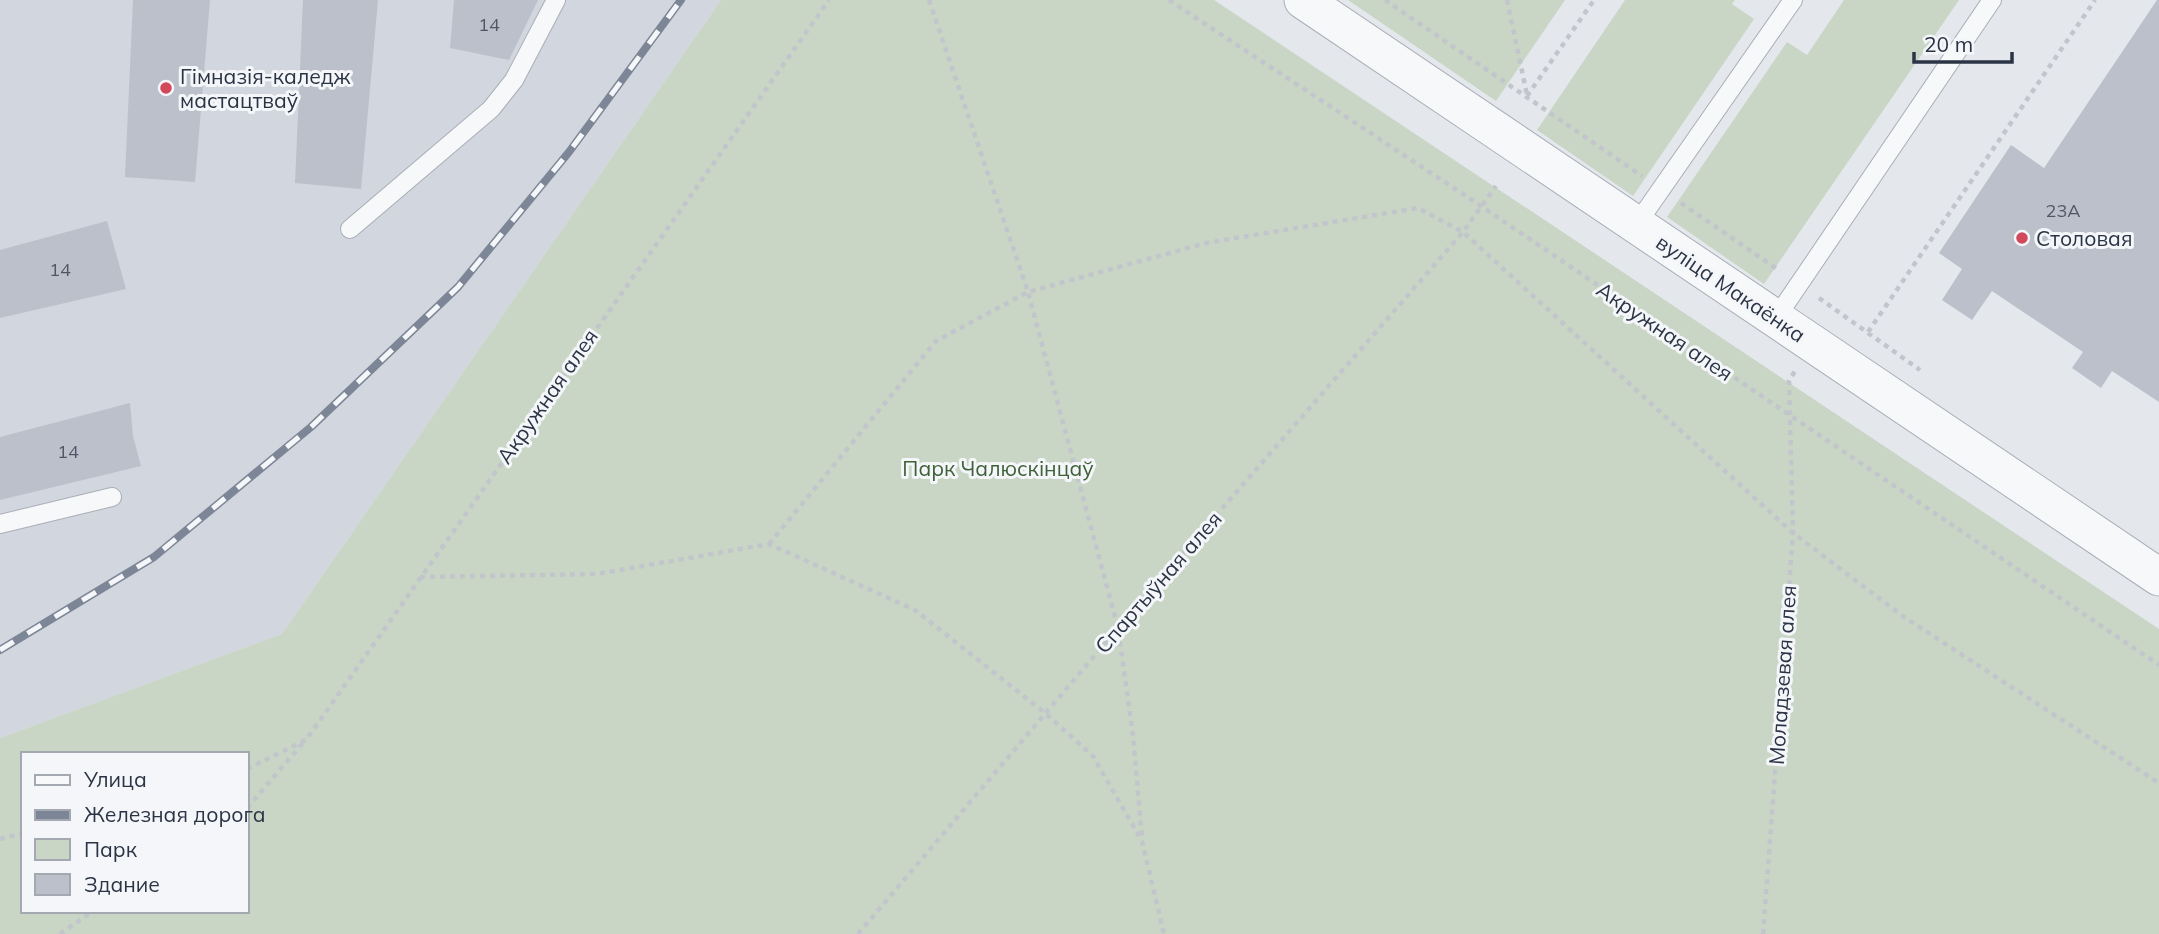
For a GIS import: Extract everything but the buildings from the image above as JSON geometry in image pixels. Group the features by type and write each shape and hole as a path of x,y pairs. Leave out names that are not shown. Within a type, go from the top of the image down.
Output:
{"street":[{"name":"вуліца Макаёнка","path":"1303,0 2159,577"}],"lane":[{"path":"350,229 491,109 514,80 556,0"},
{"path":"1636,225 1793,0"},
{"path":"1776,318 1992,0"},
{"path":"0,524 112,497"}],"path":[{"name":"Акружная алея","path":"248,769 306,740 829,0"},
{"path":"929,0 1028,292 1118,628 1133,735 1142,841 1164,934"},
{"name":"Акружная алея","path":"1169,0 1481,206 2159,665"},
{"path":"1385,0 1924,373"},
{"path":"1507,0 1527,96"},
{"path":"1527,96 1594,0"},
{"path":"1868,332 2095,0"},
{"name":"Спартыўная алея","path":"858,934 1118,628 1463,232 1496,186"},
{"path":"769,544 936,341 1028,292 1206,243 1418,208 1463,232 1793,533 1904,617 2159,783"},
{"name":"Моладзевая алея","path":"1763,934 1793,533 1788,381 1801,361"},
{"path":"419,577 597,574 769,544 915,610 1045,713 1093,756 1142,841"},
{"path":"248,807 306,740"},
{"path":"0,839 21,834"},
{"path":"60,934 90,913"}],"shaded area":[{"path":"0,0 721,0 282,634 0,738"}],"green space":[{"name":"Парк Чалюскінцаў","path":"721,0 1214,0 2159,629 2159,934 0,934 0,738 282,634"},
{"path":"1348,0 1565,0 1496,101"},
{"path":"1625,0 1735,0 1732,4 1754,19 1633,196 1537,130"},
{"path":"1844,0 1959,0 1764,284 1667,217 1787,42 1807,55"}],"railway":[{"path":"0,650 154,557 311,427 458,287 569,152 681,0"}],"place":[{"name":"Гімназія-каледж мастацтваў","path":"166,88"},
{"name":"Столовая","path":"2022,238"}]}
